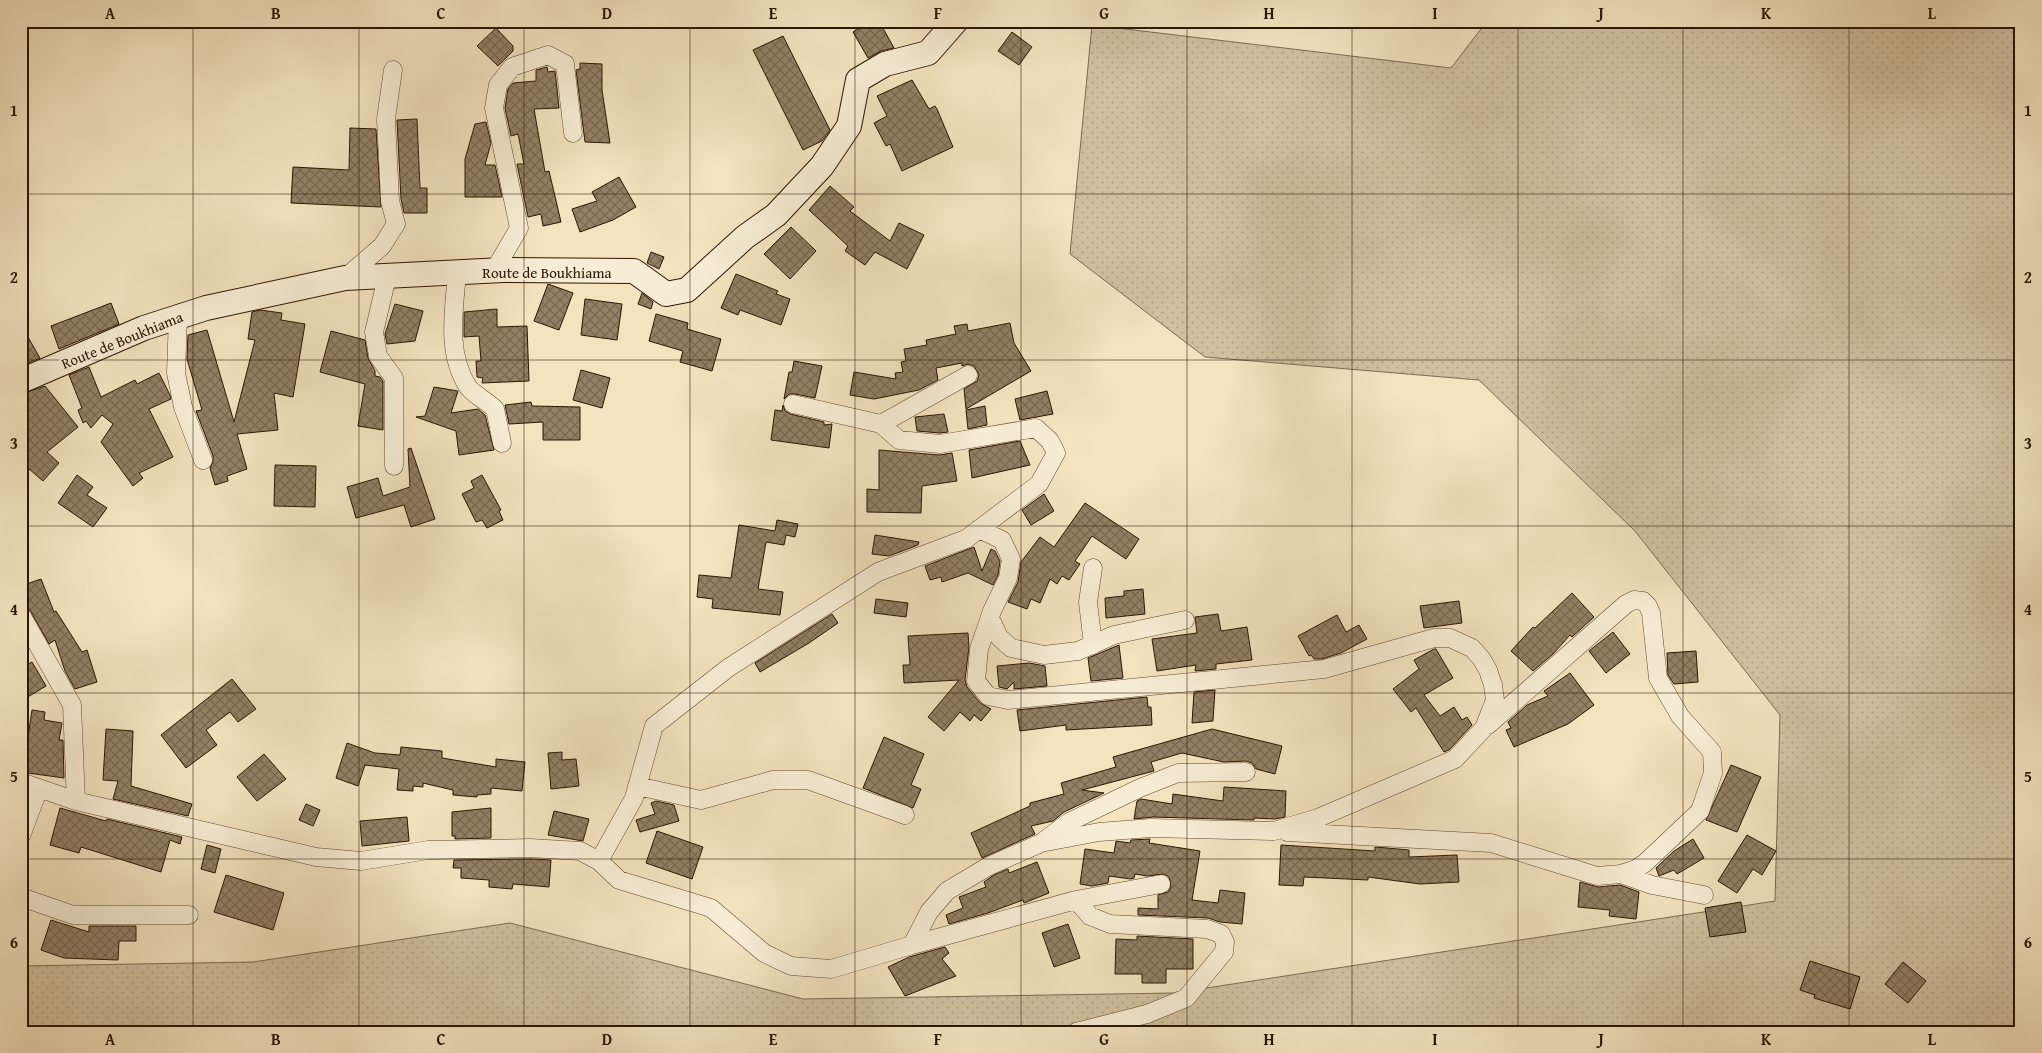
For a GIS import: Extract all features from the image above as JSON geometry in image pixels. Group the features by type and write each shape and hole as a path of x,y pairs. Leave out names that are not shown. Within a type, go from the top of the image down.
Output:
{"street":[{"name":"Route de Boukhiama","path":"21,381 144,328 206,308 345,278 494,271 634,272 666,294 687,290 744,238 776,215 822,166 849,126 858,80 885,64 928,53 956,21"},
{"path":"494,271 519,228 494,108 498,85 512,67 548,55 564,64 573,132"},
{"path":"345,278 382,246 396,224 390,201 386,118 393,70"},
{"path":"457,273 454,355 469,388 495,409 502,443"},
{"path":"387,276 374,332 378,356 394,378 394,466"},
{"path":"178,317 176,372 183,406 203,460"},
{"path":"881,424 968,375"},
{"path":"599,861 634,798 654,726 728,668 878,572 966,539 1039,484 1056,453 1050,441 1036,428 940,444 899,440 881,424 792,404"},
{"path":"979,529 1002,540 1011,559 1008,578 990,618 979,649 976,681 988,696 1008,700 1324,668 1434,638 1450,638 1472,648 1488,670 1495,700 1484,728"},
{"path":"1093,568 1088,602 1093,645"},
{"path":"1041,843 1099,832 1151,828 1274,831 1491,842 1597,876 1621,874 1636,869 1645,863 1700,811 1713,773 1712,752 1680,716 1658,678 1652,613 1643,601 1634,600 1626,604 1484,728 1456,759 1318,818 1274,831"},
{"path":"21,615 72,705 76,801"},
{"path":"990,618 999,637 1011,648 1044,655 1078,651 1114,635 1184,620"},
{"path":"912,945 929,912 947,892 989,866 1041,843 1069,822 1140,788 1178,773 1246,772"},
{"path":"637,786 701,800 773,780 808,780 905,815"},
{"path":"21,782 76,801 316,857 361,861 428,850 530,848 580,851 599,861 619,880 711,908 764,953 791,966 831,969 1076,900 1161,884"},
{"path":"21,836 39,788"},
{"path":"1621,874 1652,885 1704,895"},
{"path":"21,897 73,915 188,915"},
{"path":"1076,900 1090,916 1110,924 1208,929 1221,934 1225,942 1224,952 1186,998 1147,1014 1076,1032"}],"shaded area":[{"path":"1487,21 2021,21 2021,1032 21,1032 21,966 253,962 510,923 803,999 1174,993 1775,901 1780,715 1635,531 1479,380 1205,357 1070,254 1092,25 1451,68"}],"building":[{"path":"872,21 879,21 894,48 881,51 868,58 853,32"},
{"path":"496,28 513,46 513,51 498,66 477,46"},
{"path":"1012,32 1032,47 1019,65 998,51"},
{"path":"783,36 830,130 822,141 803,150 753,50"},
{"path":"580,63 602,64 602,90 610,143 585,142 576,70 580,69"},
{"path":"547,67 548,72 555,71 559,108 534,109 545,172 549,171 561,222 543,226 541,214 528,217 517,164 524,164 518,134 511,136 505,108 508,89 513,83 536,81 536,70"},
{"path":"912,80 929,109 935,106 937,109 953,147 902,171 890,144 886,146 874,123 887,116 877,96"},
{"path":"417,119 420,188 427,188 427,213 404,213 401,199 397,120"},
{"path":"486,122 491,143 485,165 495,165 502,197 465,197 465,159 475,124"},
{"path":"350,128 376,129 381,207 291,203 293,167 349,170"},
{"path":"619,177 636,207 613,220 580,232 572,209 597,201 592,192"},
{"path":"830,186 854,207 850,211 890,241 899,223 924,235 907,269 875,252 865,265 845,251 848,246 809,210"},
{"path":"791,227 816,251 790,279 764,254"},
{"path":"651,252 664,257 659,269 647,263"},
{"path":"736,274 778,291 776,294 790,299 781,325 740,310 738,315 721,308"},
{"path":"548,284 573,293 559,330 534,321"},
{"path":"642,293 653,302 651,309 638,304"},
{"path":"585,299 622,304 617,340 581,335"},
{"path":"111,303 119,324 59,349 51,326"},
{"path":"395,304 423,311 415,341 387,344 385,334"},
{"path":"497,309 497,327 527,326 529,381 482,383 483,378 477,377 476,361 481,361 479,336 464,337 464,312"},
{"path":"260,310 282,313 281,320 305,324 293,397 274,393 278,430 237,434 247,469 227,476 228,481 215,485 210,468 213,456 196,411 202,410 187,359 188,335 207,330 234,422 255,340 248,339 252,312"},
{"path":"656,314 688,323 687,329 721,339 712,371 680,362 683,351 649,341"},
{"path":"1010,323 1014,343 1031,371 966,409 964,389 977,381 979,375 974,366 968,364 962,366 962,363 936,368 938,380 919,390 874,399 850,395 854,372 896,379 895,373 903,372 901,362 906,361 904,349 927,345 926,340 956,334 954,326 967,324 968,331"},
{"path":"21,325 40,358 21,366"},
{"path":"331,331 365,340 368,358 375,371 375,376 380,377 383,381 383,430 358,426 365,384 320,372"},
{"path":"794,361 822,366 815,398 789,394 784,399 789,372 792,372"},
{"path":"89,367 101,397 135,380 137,384 159,373 170,395 171,399 149,409 173,457 139,473 143,478 133,486 101,442 113,424 102,415 91,428 86,421 83,423 78,410 82,408 69,375"},
{"path":"581,370 610,378 602,408 573,400"},
{"path":"45,386 78,427 47,452 59,463 43,481 21,462 21,394"},
{"path":"434,387 458,391 451,413 478,409 485,415 494,450 459,455 456,431 416,417 425,416"},
{"path":"1047,391 1053,414 1020,420 1015,399"},
{"path":"531,402 532,406 580,407 580,440 543,440 543,422 509,424 505,405"},
{"path":"783,405 785,411 790,414 824,422 824,425 832,424 829,448 771,440 775,410 782,411"},
{"path":"985,406 987,425 968,429 966,410"},
{"path":"944,414 948,432 917,431 915,417"},
{"path":"1020,441 1030,465 972,478 969,450"},
{"path":"411,448 435,519 411,527 404,505 356,518 347,487 378,478 383,496 410,487 408,449"},
{"path":"879,450 939,455 952,453 957,481 922,486 921,513 867,512 867,489 879,490"},
{"path":"275,465 316,466 315,507 274,506"},
{"path":"77,475 93,487 87,495 107,508 93,527 58,503"},
{"path":"482,475 501,510 499,511 503,520 487,528 482,520 476,522 462,494 474,488 471,481"},
{"path":"1044,494 1054,511 1031,525 1022,510"},
{"path":"1085,503 1139,539 1126,559 1092,536 1075,561 1080,564 1069,580 1062,576 1057,584 1050,579 1040,603 1031,599 1027,609 1008,602 1018,582 1021,562 1040,537 1054,547"},
{"path":"777,520 798,524 795,537 786,535 784,545 766,542 758,589 783,592 780,615 712,608 713,599 697,597 699,575 731,578 739,525 775,531"},
{"path":"875,535 919,542 918,545 889,556 872,554"},
{"path":"974,547 982,571 991,549 995,551 1000,561 998,575 993,585 968,573 942,582 941,577 930,580 925,566"},
{"path":"41,579 54,612 56,611 82,652 87,650 97,682 75,689 65,671 55,640 49,644 30,610 21,604 21,586"},
{"path":"1143,589 1145,614 1106,618 1105,598 1124,596 1124,591"},
{"path":"1572,593 1594,617 1572,637 1570,635 1553,654 1533,671 1511,651 1533,627 1535,628"},
{"path":"876,599 908,603 906,617 874,613"},
{"path":"1459,601 1462,623 1424,628 1420,606"},
{"path":"832,614 838,623 809,643 760,672 755,663"},
{"path":"1218,614 1221,631 1247,627 1252,660 1216,664 1216,669 1195,671 1196,665 1157,671 1152,639 1197,633 1195,617"},
{"path":"1337,615 1346,632 1359,625 1367,639 1341,653 1322,659 1314,659 1311,655 1309,656 1298,636"},
{"path":"1613,632 1630,654 1606,673 1589,651"},
{"path":"968,633 969,647 965,680 967,687 980,703 991,709 981,721 974,715 970,721 960,712 944,731 928,717 959,680 904,683 903,665 910,665 908,636"},
{"path":"1119,645 1123,678 1091,681 1088,658"},
{"path":"1436,649 1453,678 1424,695 1440,716 1454,707 1462,720 1467,717 1472,725 1449,750 1444,752 1416,708 1411,712 1393,689 1419,669 1414,660"},
{"path":"1696,651 1698,682 1674,684 1668,675 1667,653"},
{"path":"32,662 46,686 21,701 21,668"},
{"path":"1029,663 1045,666 1047,686 1014,689 1014,682 1007,689 999,687 997,666"},
{"path":"1570,673 1594,705 1568,724 1514,747 1506,730 1511,728 1508,722 1527,705 1548,696 1544,691"},
{"path":"232,679 256,709 238,722 230,712 206,730 217,745 186,768 161,735"},
{"path":"1215,690 1213,721 1192,723 1194,692"},
{"path":"1147,697 1148,707 1151,707 1152,725 1066,730 1066,725 1020,731 1017,710"},
{"path":"32,710 45,712 44,720 62,723 59,740 63,740 64,778 21,772 21,743 27,744"},
{"path":"106,729 133,731 131,786 192,804 188,816 113,799 118,781 103,780"},
{"path":"1212,729 1282,746 1275,774 1256,769 1252,763 1246,761 1224,762 1182,753 1151,762 1154,771 1082,790 1104,793 1064,812 1053,821 1031,826 1035,834 982,858 971,833 1030,806 1030,803 1064,794 1061,783 1116,767 1113,757"},
{"path":"884,737 924,754 911,785 921,789 913,808 863,788"},
{"path":"347,743 375,753 400,755 401,747 442,751 442,758 496,767 496,759 525,762 522,791 491,788 491,794 477,795 477,797 453,795 453,790 423,783 423,787 413,786 413,791 397,790 399,769 365,765 358,786 336,778"},
{"path":"562,752 562,760 576,759 579,786 551,789 548,753"},
{"path":"264,754 286,779 257,801 237,777"},
{"path":"1731,765 1761,777 1737,832 1706,820"},
{"path":"1224,787 1286,791 1285,817 1275,819 1254,818 1254,820 1153,817 1134,819 1137,801 1141,799 1172,804 1173,794 1223,801"},
{"path":"656,801 674,805 679,821 640,832 636,820 655,814 651,803"},
{"path":"306,804 320,810 313,826 299,820"},
{"path":"60,808 106,821 107,819 182,837 180,844 170,840 161,872 81,847 79,853 50,845"},
{"path":"491,808 491,838 455,839 455,836 452,836 452,812"},
{"path":"554,811 589,819 583,841 548,835"},
{"path":"407,817 409,841 362,846 360,821"},
{"path":"657,831 703,847 692,879 646,863"},
{"path":"1747,835 1776,851 1762,875 1753,869 1737,893 1718,881"},
{"path":"1150,839 1149,843 1200,851 1192,900 1218,903 1220,890 1245,893 1242,924 1220,922 1208,918 1138,915 1138,908 1158,909 1158,895 1168,892 1171,887 1169,877 1164,874 1147,876 1135,874 1134,878 1131,879 1109,876 1108,883 1092,886 1080,884 1085,849 1114,853 1116,841 1130,843 1131,840"},
{"path":"1693,839 1704,858 1677,874 1674,870 1659,876 1656,868 1674,851"},
{"path":"207,845 221,849 215,873 201,869"},
{"path":"1281,845 1375,851 1375,847 1409,850 1409,857 1457,855 1459,882 1420,884 1368,877 1368,880 1304,877 1303,886 1279,885"},
{"path":"454,860 551,860 549,887 513,884 512,889 489,887 489,880 461,878 461,868 453,868"},
{"path":"1037,862 1049,893 1024,903 1023,900 988,913 949,924 946,915 963,908 959,897 986,887 984,882 994,875 1008,869 1009,873"},
{"path":"226,875 284,893 273,930 214,912"},
{"path":"1580,882 1598,887 1620,885 1639,892 1636,919 1609,916 1610,910 1578,907"},
{"path":"1741,902 1746,932 1710,937 1705,908"},
{"path":"51,920 89,932 89,926 136,926 136,941 119,941 118,960 64,958 41,950"},
{"path":"1068,924 1080,958 1054,967 1042,933"},
{"path":"1137,936 1193,939 1193,969 1166,969 1166,983 1142,983 1142,974 1115,974 1116,939 1137,940"},
{"path":"945,947 949,953 942,959 956,976 905,996 888,967 909,957"},
{"path":"1810,961 1860,977 1850,1009 1814,998 1815,995 1800,990"},
{"path":"1903,962 1926,981 1908,1003 1885,984"}]}
